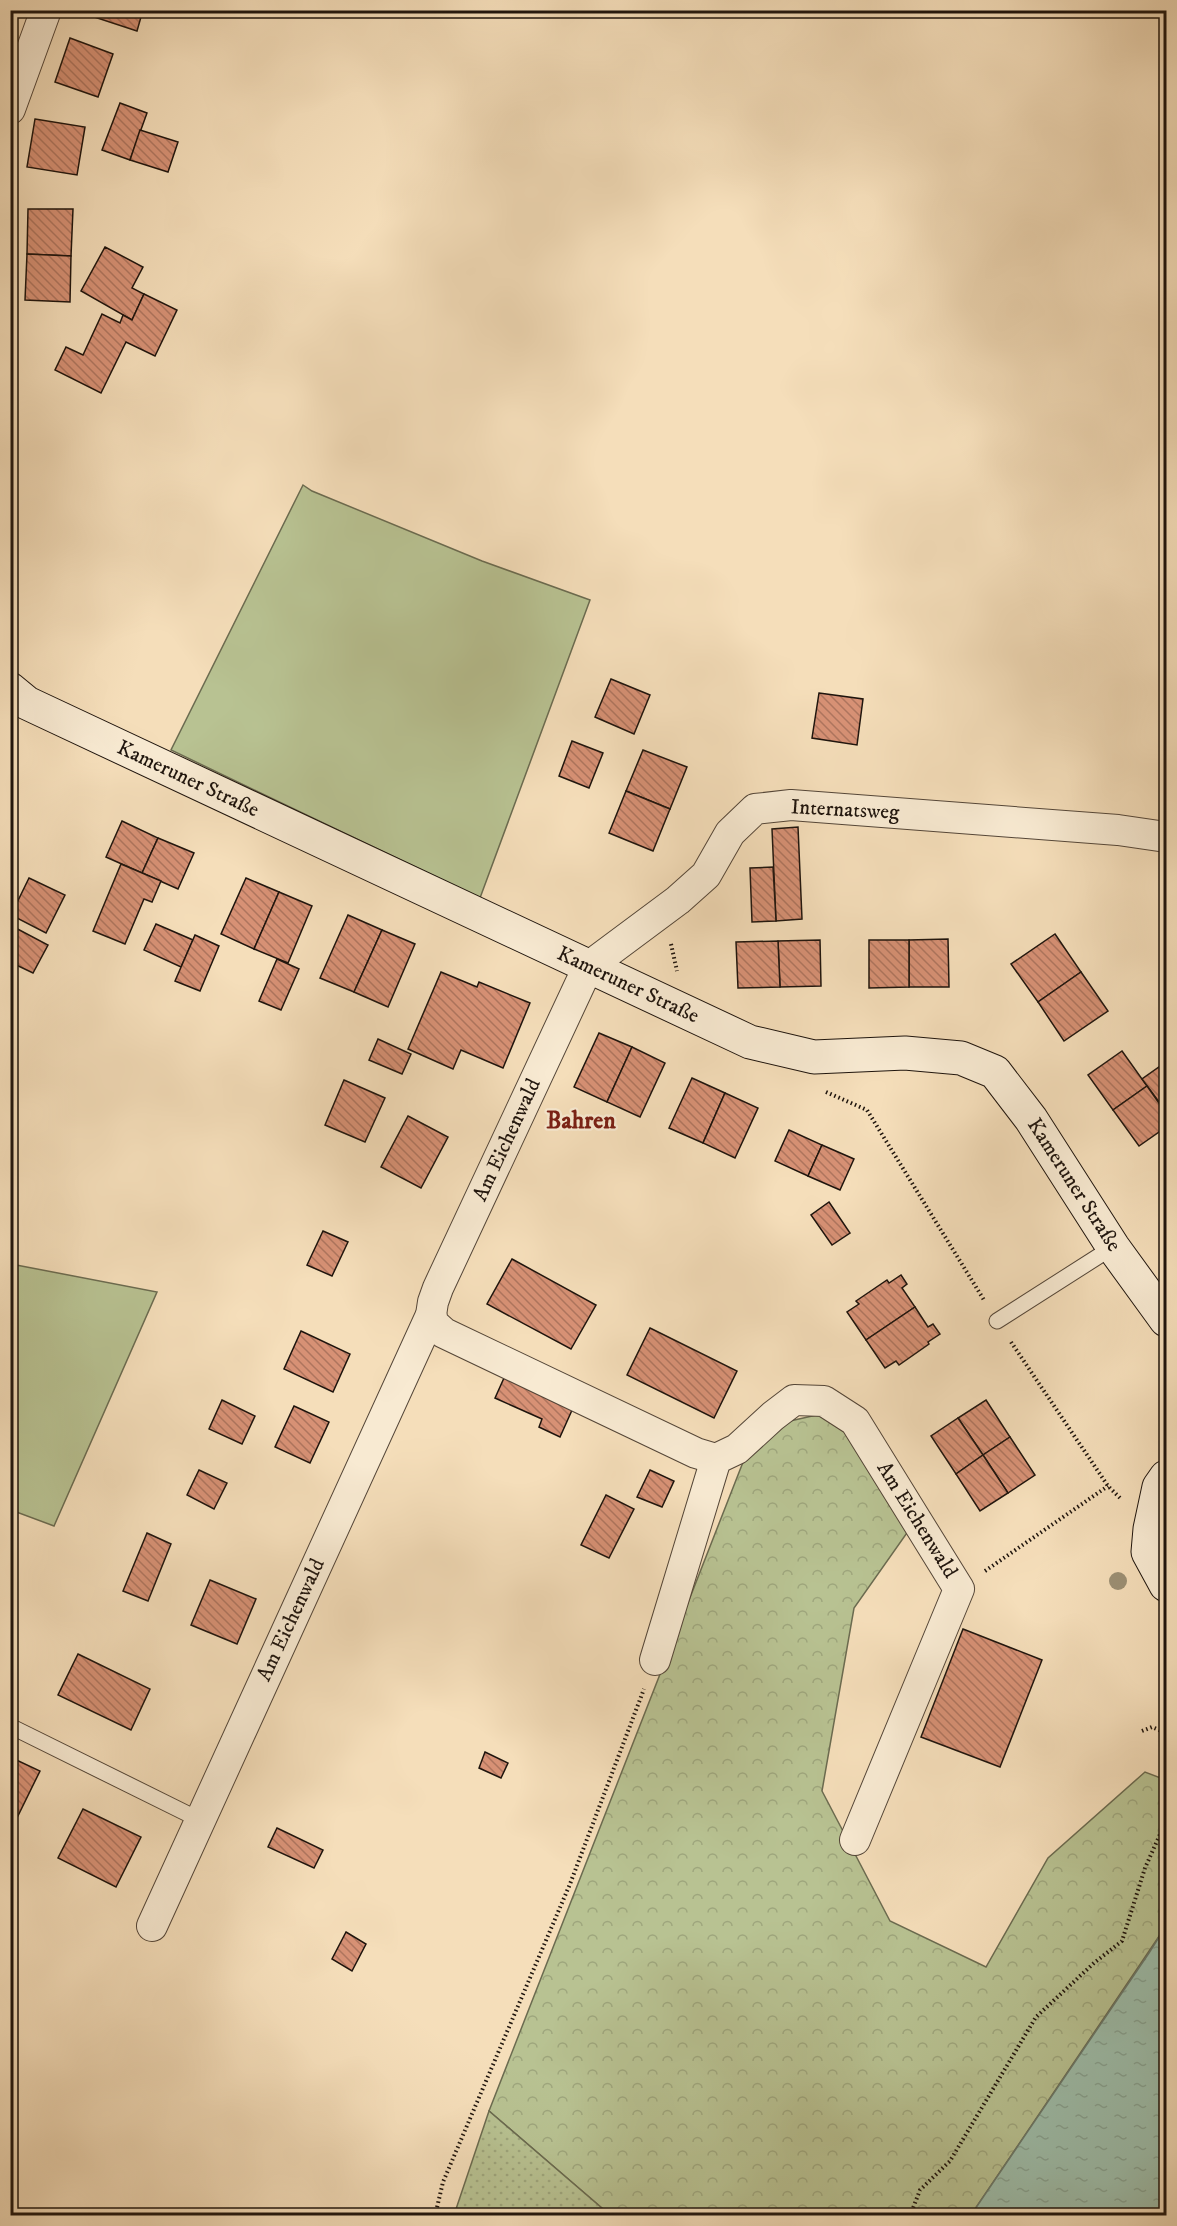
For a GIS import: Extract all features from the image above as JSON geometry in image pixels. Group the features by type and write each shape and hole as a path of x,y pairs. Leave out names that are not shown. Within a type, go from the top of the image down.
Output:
{"street":[{"path":"10,109 46,10"},
{"name":"Kameruner Straße","path":"10,689 27,703 750,1042 814,1057 916,1054 961,1058 994,1072 1031,1119 1113,1247 1167,1320"},
{"name":"Internatsweg","path":"588,967 678,900 706,875 730,832 755,809 791,805 1118,830 1167,837"},
{"name":"Am Eichenwald","path":"152,1926 430,1315 438,1288 588,967"},
{"path":"430,1315 434,1324 444,1333 696,1453 716,1459 655,1660"},
{"name":"Am Eichenwald","path":"716,1459 737,1449 794,1400 824,1401 855,1421 960,1589 855,1840"},
{"path":"1167,1477 1159,1487 1150,1529 1148,1552 1167,1585"}],"lane":[{"path":"997,1321 1113,1247"},
{"path":"10,1725 200,1820"}],"path":[{"path":"651,920 668,935 677,969 674,982 664,1002"},
{"path":"826,1091 867,1110 997,1321 1108,1486 960,1589"},
{"path":"435,2216 442,2182 570,1884 655,1660"},
{"path":"1142,1731 1152,1727 1167,1733"},
{"path":"910,2216 920,2190 950,2161 1036,2017 1094,1963 1122,1941 1145,1868 1167,1821"}],"green space":[{"path":"303,485 312,491 482,561 590,600 480,898 171,750"},
{"path":"11,1264 157,1292 54,1526 11,1510"},
{"path":"821,1414 852,1438 909,1530 854,1608 822,1791 890,1921 986,1967 1048,1858 1145,1772 1166,1780 1166,1926 971,2215 610,2215 489,2111 747,1452 790,1421"},
{"path":"489,2111 610,2215 454,2215"}],"water":[{"path":"1166,1926 1166,2215 971,2215 1149,1953"}],"building":[{"path":"82,10 143,10 137,31 82,13"},
{"path":"70,38 113,54 98,97 55,82"},
{"path":"120,103 147,113 130,160 102,150"},
{"path":"35,119 85,127 77,175 27,167"},
{"path":"140,130 178,142 168,172 130,160"},
{"path":"28,209 73,209 71,256 27,254"},
{"path":"105,247 143,267 132,288 144,294 132,320 81,291"},
{"path":"27,254 71,256 70,302 25,300"},
{"path":"144,294 177,310 155,356 126,342 101,393 55,370 66,347 83,355 102,314 120,323 123,315 132,320"},
{"path":"611,679 650,695 634,734 595,717"},
{"path":"819,693 863,699 857,745 812,738"},
{"path":"572,741 603,753 589,788 559,776"},
{"path":"643,750 687,767 670,809 626,791"},
{"path":"626,791 670,809 653,851 609,833"},
{"path":"122,821 158,838 142,873 106,857"},
{"path":"798,827 802,919 776,921 772,829"},
{"path":"158,838 194,853 178,889 142,873"},
{"path":"121,864 161,881 152,902 144,899 125,944 93,931"},
{"path":"773,867 776,921 752,922 750,868"},
{"path":"29,878 65,895 46,933 11,915"},
{"path":"246,878 279,892 254,949 221,934"},
{"path":"279,892 312,906 288,963 254,949"},
{"path":"348,915 382,930 354,992 320,978"},
{"path":"156,924 193,940 181,967 144,950"},
{"path":"10,925 48,945 33,973 10,962"},
{"path":"382,930 415,944 388,1007 354,992"},
{"path":"1055,934 1081,972 1038,1002 1011,964"},
{"path":"195,935 219,946 200,991 175,981"},
{"path":"948,939 949,987 909,987 909,940"},
{"path":"820,940 821,986 780,987 778,941"},
{"path":"869,940 909,940 909,987 869,988"},
{"path":"778,941 780,987 738,988 736,942"},
{"path":"277,959 299,969 281,1010 259,1001"},
{"path":"441,972 477,987 479,982 530,1003 503,1068 461,1050 453,1069 408,1049"},
{"path":"1081,972 1108,1011 1064,1041 1038,1002"},
{"path":"599,1033 632,1047 607,1102 574,1087"},
{"path":"378,1039 411,1054 402,1074 369,1060"},
{"path":"632,1047 665,1063 640,1117 607,1102"},
{"path":"1122,1051 1147,1086 1113,1110 1088,1075"},
{"path":"1166,1062 1166,1109 1165,1110 1142,1079"},
{"path":"692,1078 725,1093 703,1143 669,1128"},
{"path":"344,1080 385,1098 365,1142 325,1125"},
{"path":"1147,1086 1166,1113 1166,1127 1139,1146 1113,1110"},
{"path":"725,1093 758,1108 735,1158 703,1143"},
{"path":"408,1116 448,1137 421,1188 381,1167"},
{"path":"789,1130 822,1145 808,1176 775,1161"},
{"path":"822,1145 854,1159 840,1190 808,1176"},
{"path":"1166,1176 1166,1189 1160,1181"},
{"path":"829,1202 850,1233 832,1245 811,1215"},
{"path":"323,1231 348,1242 332,1276 307,1265"},
{"path":"512,1259 596,1305 571,1349 487,1304"},
{"path":"901,1275 907,1284 902,1288 915,1307 866,1340 847,1312 859,1304 856,1301 887,1280 889,1283"},
{"path":"915,1307 928,1327 933,1324 940,1334 899,1365 896,1361 885,1368 866,1340"},
{"path":"650,1328 737,1371 714,1418 627,1375"},
{"path":"301,1331 350,1354 333,1392 284,1369"},
{"path":"504,1378 573,1408 560,1437 539,1427 542,1419 495,1398"},
{"path":"222,1400 255,1416 242,1444 209,1429"},
{"path":"986,1400 1010,1437 983,1455 958,1418"},
{"path":"294,1406 329,1422 310,1463 275,1447"},
{"path":"958,1418 983,1455 956,1474 931,1436"},
{"path":"1010,1437 1035,1475 1008,1493 983,1455"},
{"path":"983,1455 1008,1493 980,1511 956,1474"},
{"path":"199,1470 227,1483 214,1509 187,1495"},
{"path":"650,1470 674,1481 662,1507 637,1497"},
{"path":"606,1495 634,1509 609,1558 581,1545"},
{"path":"147,1533 171,1544 148,1601 123,1591"},
{"path":"210,1580 256,1599 237,1644 191,1625"},
{"path":"963,1629 1042,1660 1000,1767 921,1737"},
{"path":"78,1654 150,1689 131,1730 58,1695"},
{"path":"485,1752 508,1763 501,1778 479,1768"},
{"path":"10,1757 40,1771 12,1828 10,1827"},
{"path":"83,1809 141,1837 116,1887 58,1858"},
{"path":"277,1828 323,1850 314,1868 268,1847"},
{"path":"346,1932 366,1944 352,1971 332,1959"}],"district":[{"name":"Bahren","path":"581,1121"}]}
